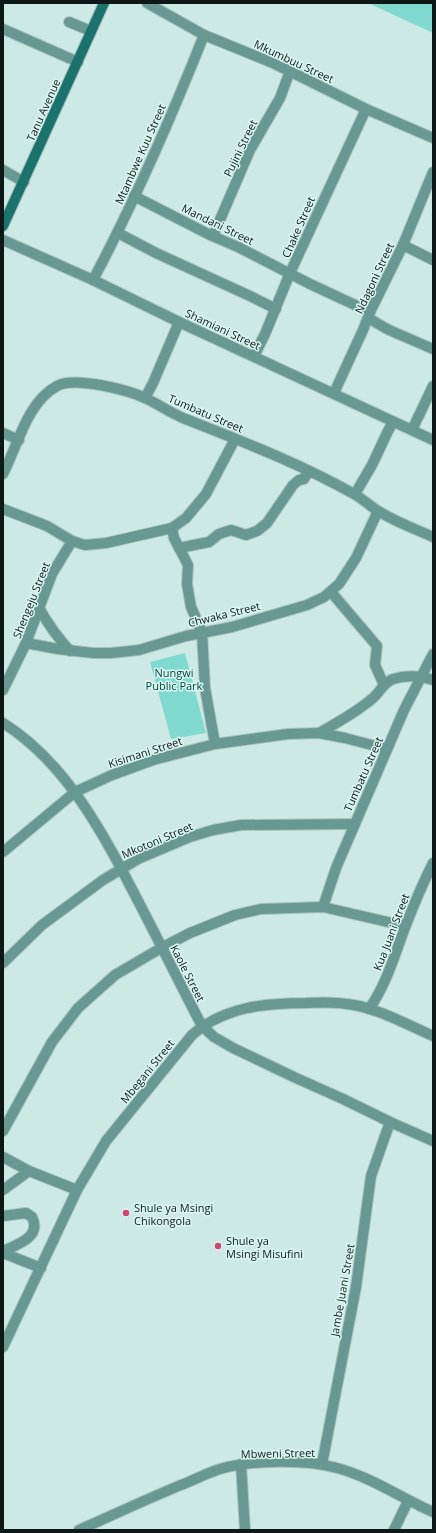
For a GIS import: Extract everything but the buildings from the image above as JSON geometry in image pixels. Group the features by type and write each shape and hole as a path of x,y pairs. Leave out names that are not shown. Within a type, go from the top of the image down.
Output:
{"street":[{"name":"Tanu Avenue","path":"3,226 104,3"},
{"name":"Mkumbuu Street","path":"147,3 204,35 290,71 366,109 433,138"},
{"path":"69,22 91,31"},
{"path":"3,28 78,62"},
{"name":"Mtambwe Kuu Street","path":"92,280 118,233 177,101 204,35"},
{"name":"Pujini Street","path":"213,236 227,207 250,150 280,98 290,71"},
{"name":"Chake Street","path":"254,356 276,309 290,273 366,109"},
{"path":"3,170 24,182"},
{"name":"Ndagoni Street","path":"334,393 369,315 403,245 433,172"},
{"name":"Mandani Street","path":"134,196 290,273 369,315 389,330 433,349"},
{"path":"118,233 156,253 276,309"},
{"name":"Shamiani Street","path":"3,240 92,280 433,440"},
{"path":"403,245 433,260"},
{"path":"145,398 179,322"},
{"name":"Tumbatu Street","path":"3,474 28,417 39,400 58,385 72,382 91,384 145,398 182,418 268,452 355,494 378,511 433,537"},
{"path":"412,430 432,391"},
{"path":"355,494 372,465 393,422"},
{"path":"3,433 19,440"},
{"path":"3,509 48,526 72,541 85,545 172,528 186,518 206,494 236,439"},
{"path":"179,548 208,542 219,534 231,530 246,535 257,531 267,523 293,485 299,480 304,479 308,472"},
{"name":"Chwaka Street","path":"26,643 70,650 105,653 139,650 202,632 232,627 307,605 331,592 346,574 356,558 378,511"},
{"path":"172,528 174,538 188,565 187,584 191,607 202,632 205,688 215,744"},
{"name":"Shengeju Street","path":"3,690 26,643 52,574 72,541"},
{"path":"331,592 377,646 375,666 384,685"},
{"path":"39,608 54,633 70,650"},
{"name":"Tumbatu Street","path":"323,906 336,868 354,824 404,710 433,654"},
{"path":"319,733 374,697 384,685 393,679 421,677 433,680"},
{"name":"Kaole Street","path":"3,722 30,744 53,766 88,809 121,868 202,1026 214,1036 233,1048 433,1141"},
{"name":"Kisimani Street","path":"3,852 75,792 133,766 153,760 215,744 288,734 319,733 387,749"},
{"name":"Mkotoni Street","path":"3,963 42,925 121,868 138,859 190,838 219,829 253,825 354,824"},
{"name":"Kua Juani Street","path":"369,1009 378,994 396,955 405,926 433,863"},
{"path":"3,1131 52,1042 71,1015 115,976 161,948 190,933 235,915 261,909 323,906 405,926"},
{"name":"Mbegani Street","path":"3,1347 6,1333 41,1268 76,1190 106,1141 192,1035 202,1026 243,1008 259,1005 288,1003 334,1003 354,1005 369,1009 433,1036"},
{"name":"Jambe Juani Street","path":"322,1464 356,1287 371,1176 390,1122"},
{"path":"3,1157 29,1171 76,1190"},
{"path":"3,1190 29,1171"},
{"path":"3,1216 26,1213 32,1217 35,1227 34,1233 28,1239 3,1252"},
{"path":"3,1252 41,1268"},
{"name":"Mbweni Street","path":"80,1530 154,1496 220,1469 241,1464 294,1462 322,1464 346,1470 372,1481 408,1501 433,1512"},
{"path":"241,1464 245,1530"},
{"path":"394,1530 408,1501"}],"green space":[{"path":"368,3 433,3 433,33"},
{"name":"Nungwi Public Park","path":"185,653 206,733 171,739 150,662"}],"place":[{"name":"Shule ya Msingi Chikongola","path":"126,1213"},
{"name":"Shule ya Msingi Misufini","path":"218,1246"}]}
